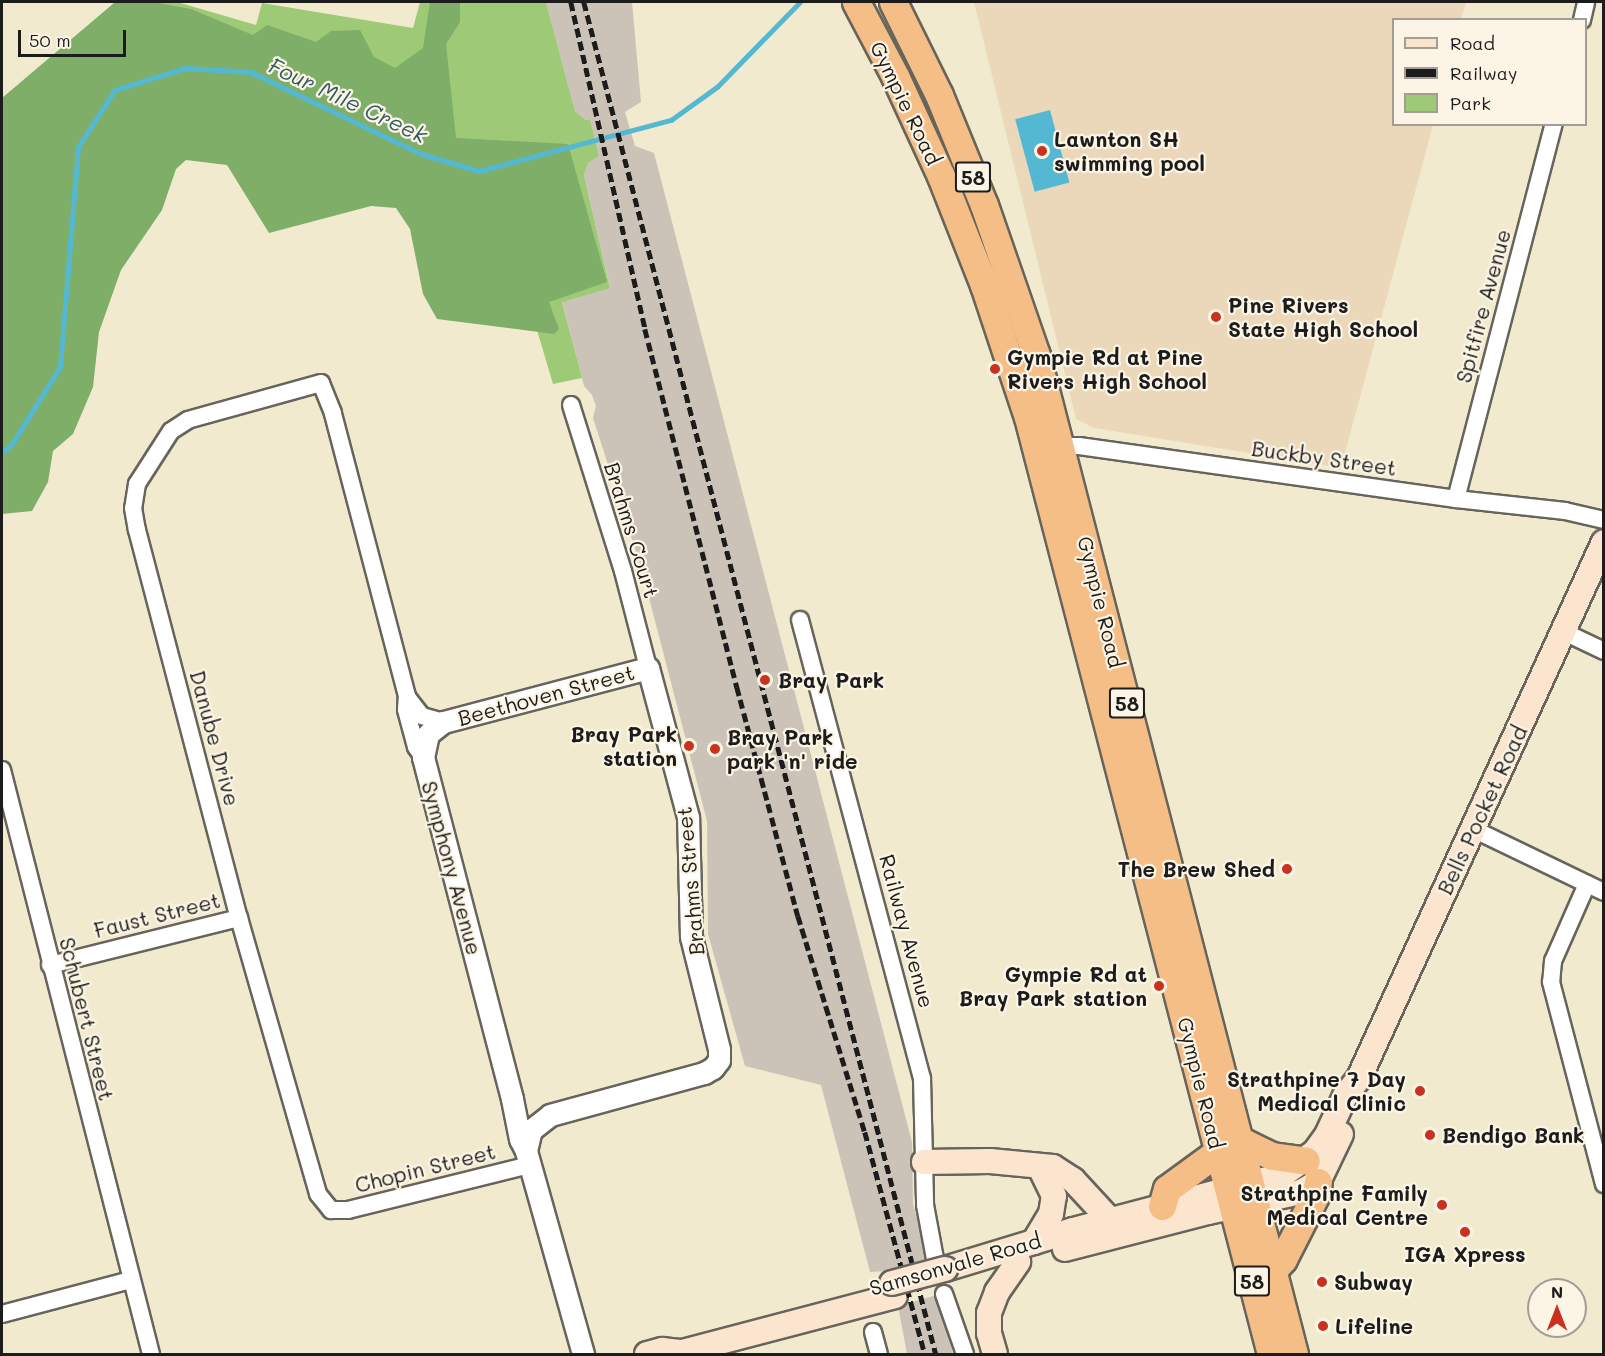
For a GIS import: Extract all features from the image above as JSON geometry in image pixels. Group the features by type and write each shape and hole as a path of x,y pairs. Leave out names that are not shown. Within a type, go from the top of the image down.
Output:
{"highway":[{"name":"Gympie Road","path":"856,2 919,126 956,213 1007,350 1049,447"},
{"name":"Gympie Road","path":"894,4 939,95 984,205 1022,311 1049,447 1229,1145 1241,1196 1270,1354"},
{"path":"1162,1206 1167,1189 1229,1145 1272,1156 1312,1172 1316,1194 1283,1258 1272,1270"},
{"name":"Gympie Road","path":"1241,1196 1272,1270 1294,1354"}],"main road":[{"name":"Bells Pocket Road","path":"1312,1172 1356,1100 1359,1078 1604,542"},
{"path":"924,1162 999,1162 1053,1167 1064,1173 1110,1220"},
{"path":"1034,1242 1051,1214 1054,1196 1040,1167"},
{"path":"1241,1196 1282,1175 1312,1172"},
{"name":"Samsonvale Road","path":"668,1353 678,1338 893,1290 943,1276 1034,1242 1162,1206 1241,1196"},
{"name":"Samsonvale Road","path":"943,1276 1018,1262 1241,1196"},
{"path":"995,1354 989,1333 989,1313 997,1292 1018,1262"}],"street":[{"path":"1582,18 1586,2"},
{"name":"Gympie Road","path":"870,29 880,11 894,4"},
{"name":"Spitfire Avenue","path":"1456,499 1553,126"},
{"name":"Symphony Avenue","path":"321,383 333,413 406,696 406,709 416,747 423,758 512,1099 519,1139 528,1158 583,1354"},
{"name":"Danube Drive","path":"321,383 188,420 171,431 136,484 133,508 136,530 239,918 318,1194 331,1210"},
{"name":"Brahms Court","path":"571,405 623,571 648,668"},
{"name":"Buckby Street","path":"1049,447 1587,514 1604,520"},
{"name":"Railway Avenue","path":"800,620 922,1078 927,1221 965,1354"},
{"path":"1564,632 1604,651"},
{"name":"Beethoven Street","path":"443,722 648,668"},
{"name":"Brahms Street","path":"549,1115 704,1073 713,1068 719,1060 719,1049 690,937 688,817 648,668"},
{"path":"406,696 422,716 443,722"},
{"path":"423,758 428,734 443,722"},
{"name":"Schubert Street","path":"2,770 151,1354"},
{"path":"1473,829 1604,892"},
{"path":"1587,884 1553,961 1551,982 1604,1184"},
{"name":"Faust Street","path":"50,965 239,918"},
{"path":"512,1099 530,1114 549,1115"},
{"path":"528,1158 531,1130 549,1115"},
{"name":"Chopin Street","path":"331,1210 348,1210 528,1158"},
{"path":"2,1314 131,1280"},
{"path":"873,1332 879,1354"}],"shaded area":[{"path":"546,2 632,2 641,102 625,112 635,146 654,153 912,1142 913,1204 928,1261 889,1271 870,1272 821,1085 745,1066 708,934 707,821 641,567 593,418 596,406 592,395 584,386 562,301 610,287 584,175 588,163 599,156 590,119 586,120 575,111"},
{"name":"Pine Rivers State High School","path":"974,2 1466,2 1461,18 1392,18 1392,126 1433,126 1341,468 1094,428 1076,419"},
{"path":"937,1295 953,1354 907,1354 898,1306"}],"green space":[{"path":"116,2 177,2 256,25 262,3 413,28 420,2 546,2 575,111 586,120 590,119 599,156 588,163 584,175 610,288 562,302 582,378 553,384 534,320 479,171 2,105"},
{"path":"152,2 191,9 253,35 267,25 316,42 331,31 360,30 374,57 395,68 423,48 430,2 460,2 460,22 446,44 456,138 568,144 607,282 549,302 559,329 554,334 437,319 423,294 410,229 396,208 371,206 269,233 227,165 186,160 176,169 162,210 121,270 99,332 93,387 73,434 53,451 48,482 32,511 2,514 2,98 114,3"}],"water":[{"name":"Lawnton SH swimming pool","path":"1050,110 1069,182 1035,192 1015,119"}],"waterway":[{"name":"Four Mile Creek","path":"2,453 12,444 60,367 78,147 115,90 185,68 251,72 419,153 479,171 671,120 717,87 800,2"}],"railway":[{"path":"571,2 645,329 737,687 798,916 865,1132 925,1354"},
{"path":"584,2 936,1354"}],"place":[{"name":"Lawnton SH swimming pool","path":"1042,151"},
{"name":"Pine Rivers State High School","path":"1216,317"},
{"name":"Gympie Rd at Pine Rivers High School","path":"995,369"},
{"name":"Bray Park","path":"765,680"},
{"name":"Bray Park station","path":"689,746"},
{"name":"Bray Park park 'n' ride","path":"715,749"},
{"name":"The Brew Shed","path":"1287,869"},
{"name":"Gympie Rd at Bray Park station","path":"1159,986"},
{"name":"Strathpine 7 Day Medical Clinic","path":"1420,1091"},
{"name":"Bendigo Bank","path":"1430,1135"},
{"name":"Strathpine Family Medical Centre","path":"1442,1205"},
{"name":"IGA Xpress","path":"1465,1232"},
{"name":"Subway","path":"1322,1282"},
{"name":"Lifeline","path":"1323,1326"}]}
